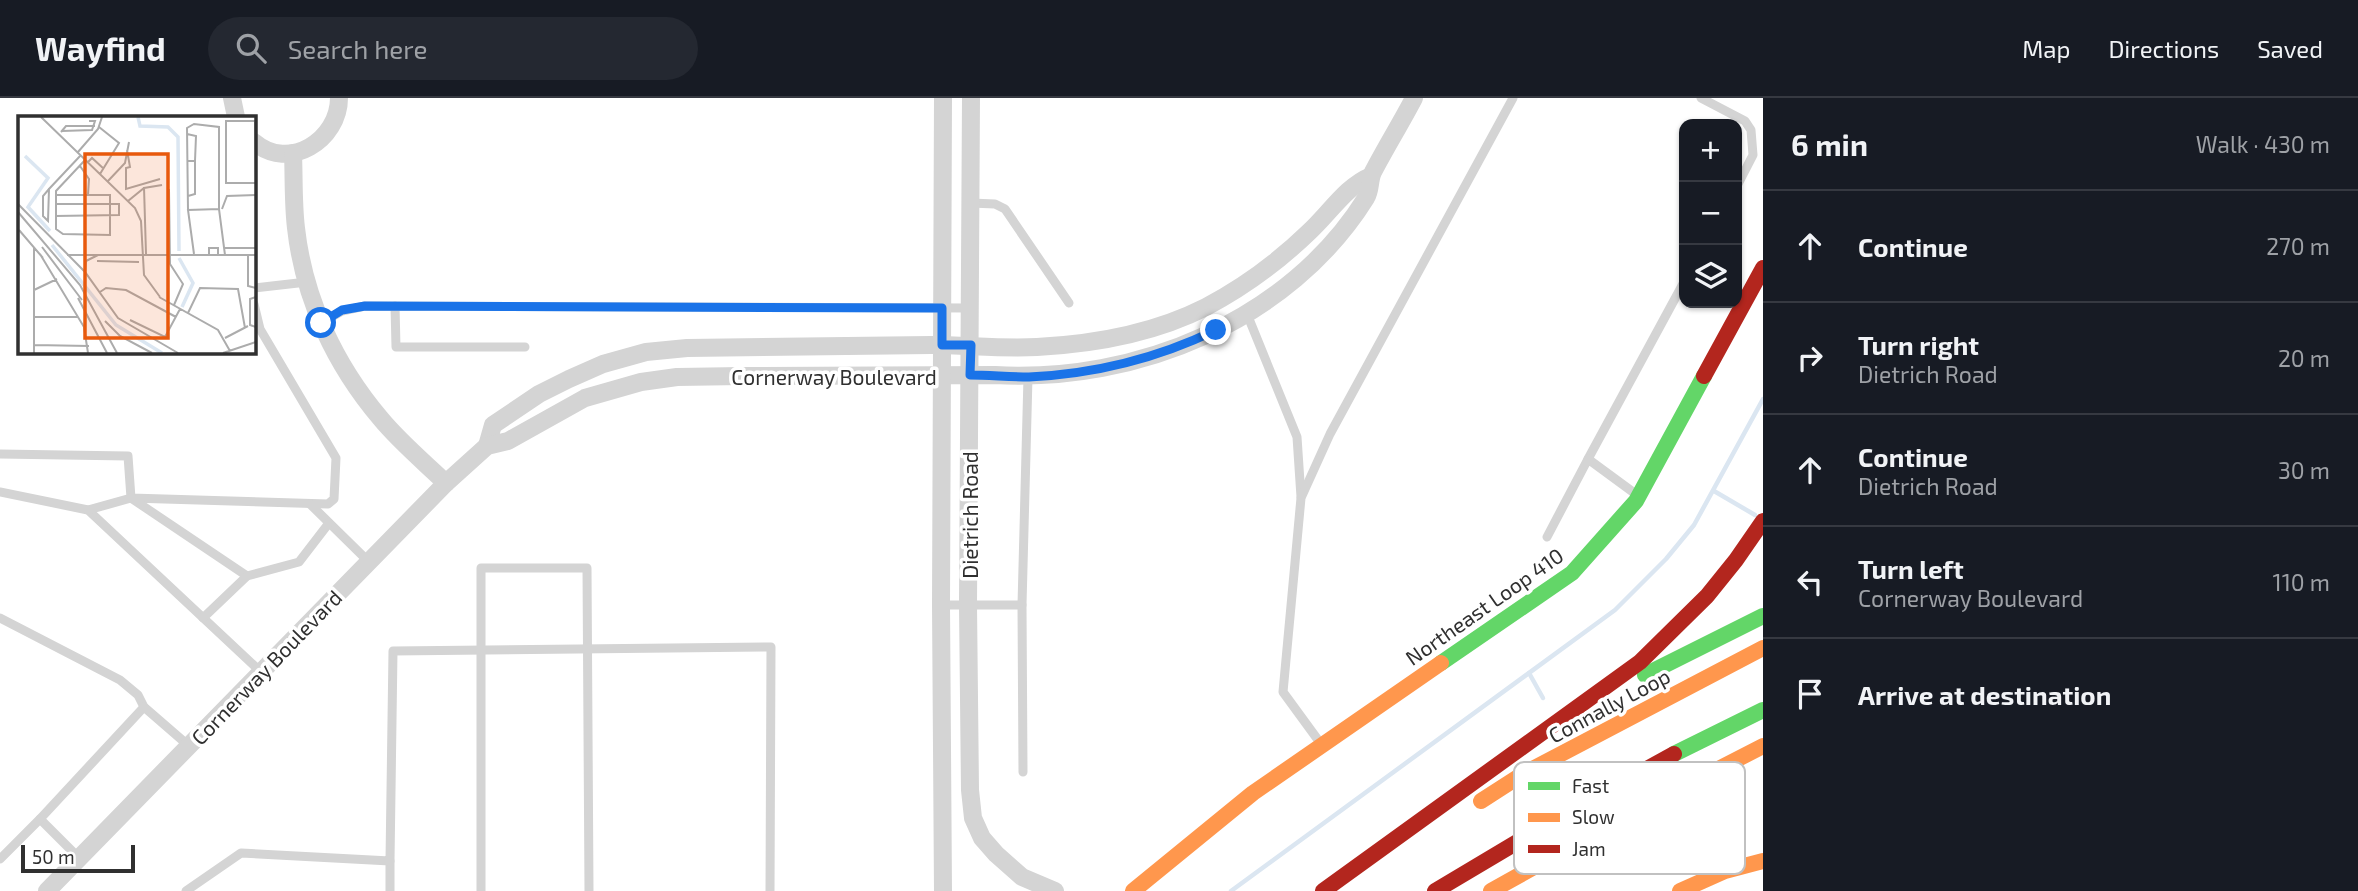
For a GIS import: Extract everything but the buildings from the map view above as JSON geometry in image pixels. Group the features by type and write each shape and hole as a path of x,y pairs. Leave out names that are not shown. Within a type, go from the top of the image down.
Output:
{"main road":[{"name":"Northeast Loop 410","path":"1133,891 1253,793 1572,573 1638,496 1763,268"},
{"path":"1323,891 1640,662 1685,622 1719,585 1763,521"},
{"path":"1551,727 1681,655 1763,616"},
{"name":"Connally Loop","path":"1546,762 1763,649"},
{"path":"1663,762 1763,710"},
{"path":"1731,762 1763,746"},
{"name":"Connally Loop","path":"1464,811 1514,780"},
{"path":"1334,891 1441,825"},
{"path":"1435,891 1514,845"},
{"path":"1745,866 1763,861"},
{"path":"1491,891 1522,874"},
{"path":"1680,891 1718,874"}],"street":[{"path":"232,98 236,116"},
{"path":"256,143 274,152 293,153 309,148 323,139 333,125 339,109 339,98"},
{"name":"Dietrich Road","path":"943,98 943,891"},
{"name":"Dietrich Road","path":"971,98 968,605 970,790 973,818 982,838 996,855 1022,877 1055,891"},
{"name":"Cornerway Boulevard","path":"486,446 508,441 585,398 641,382 677,377 1028,377 1131,362 1183,346 1247,314 1304,270 1334,240 1368,195 1371,176 1414,98"},
{"path":"293,153 296,226 307,282 321,323 360,394 383,422 446,483"},
{"name":"Cornerway Boulevard","path":"54,889 79,858 446,483 486,446 493,425 539,394 603,364 646,352 687,348 942,345 1035,348 1108,338 1154,328 1205,308 1241,288 1274,264 1310,232 1358,181 1371,176"},
{"path":"943,819 973,818"}],"lane":[{"path":"1301,498 1330,434 1513,98"},
{"path":"1701,98 1745,121 1751,130 1754,155 1739,182"},
{"path":"971,203 995,204 1004,209 1069,303"},
{"path":"256,288 307,282"},
{"path":"1547,537 1679,291"},
{"path":"321,323 342,310 365,306 971,308"},
{"path":"395,306 396,347 525,347"},
{"path":"0,492 88,510 131,498 328,504 334,499 337,458 260,329 256,312"},
{"path":"1247,314 1297,437 1301,498 1283,692 1322,745"},
{"path":"1023,772 1022,605 1028,377"},
{"path":"0,454 128,456 131,498"},
{"path":"1588,459 1638,496"},
{"path":"131,498 247,576"},
{"path":"310,504 369,562"},
{"path":"88,510 261,672"},
{"path":"203,618 247,576 299,562 329,523"},
{"path":"481,891 481,568 587,568 589,891"},
{"path":"941,605 1022,605"},
{"path":"0,618 120,680 138,695 144,707 189,746"},
{"path":"390,891 393,651 771,647 770,891"},
{"path":"0,859 144,707"},
{"path":"40,819 79,858"},
{"path":"186,891 241,852 390,861"}],"waterway":[{"path":"1231,891 1615,610 1666,559 1694,525 1763,399"},
{"path":"1714,491 1755,515"},
{"path":"1529,673 1543,698"}],"traffic: fast":[{"path":"1441,663 1572,573 1636,501 1704,376"},
{"path":"1645,675 1763,616"},
{"path":"1674,754 1763,710"}],"traffic: slow":[{"path":"1546,762 1763,648"},
{"path":"1133,891 1253,793 1441,663"},
{"path":"1732,762 1763,746"},
{"path":"1481,801 1514,780"},
{"path":"1745,866 1763,861"},
{"path":"1491,891 1522,874"},
{"path":"1680,891 1718,874"}],"traffic: jam":[{"path":"1704,376 1763,268"},
{"path":"1323,891 1640,662 1707,596 1763,521"},
{"path":"1659,762 1674,754"},
{"path":"1435,891 1514,844"}],"route":[{"path":"321,323 342,310 365,306 942,308 942,345 971,345 970,375 1028,377 1131,362 1183,346 1216,330"}]}
